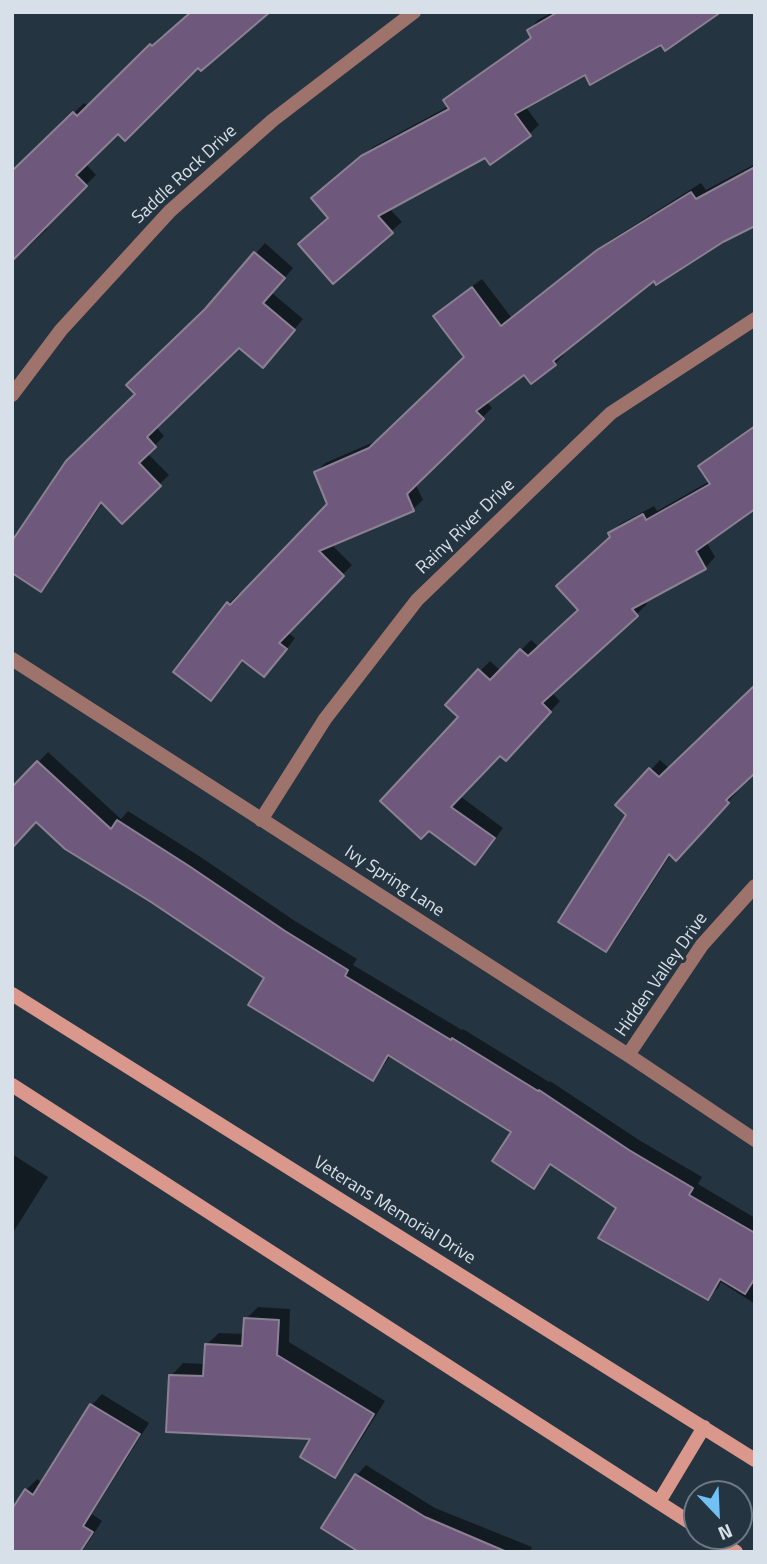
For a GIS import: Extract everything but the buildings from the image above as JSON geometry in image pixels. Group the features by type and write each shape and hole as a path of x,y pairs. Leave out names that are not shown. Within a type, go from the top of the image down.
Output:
{"main road":[{"name":"Veterans Memorial Drive","path":"12,994 755,1460"},
{"path":"12,1085 683,1518"},
{"path":"659,1502 704,1427"}],"street":[{"name":"Saddle Rock Drive","path":"12,396 61,330 170,211 273,120 414,12"},
{"name":"Rainy River Drive","path":"261,820 325,719 417,600 611,413 755,319"},
{"name":"Ivy Spring Lane","path":"12,659 628,1055 755,1140"},
{"name":"Hidden Valley Drive","path":"628,1055 702,945 755,886"}]}
